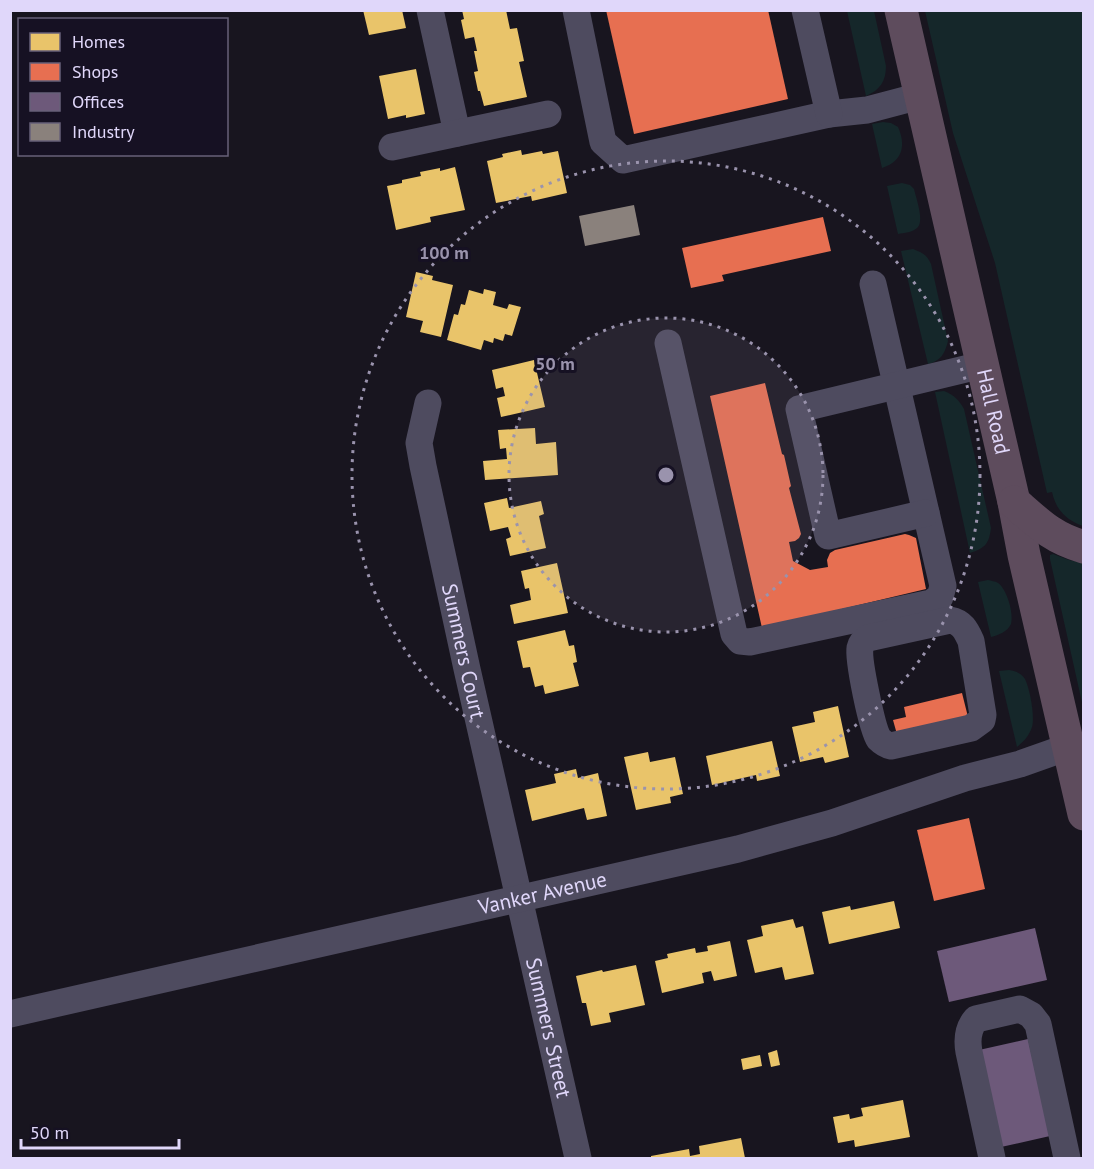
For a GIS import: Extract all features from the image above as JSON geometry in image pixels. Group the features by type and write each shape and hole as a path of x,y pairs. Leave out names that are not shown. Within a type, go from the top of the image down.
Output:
{"highway":[{"name":"Hall Road","path":"901,10 1014,502 1024,555 1076,744 1083,814"},
{"path":"1014,502 1050,533 1083,547"}],"street":[{"path":"430,10 457,133"},
{"path":"576,10 603,142 623,160 829,114 867,110 920,96"},
{"path":"805,10 829,114"},
{"path":"392,147 548,114"},
{"path":"668,343 734,634 740,641 750,642 931,603 940,597 943,586 873,284"},
{"path":"926,513 828,536 799,409 982,365"},
{"name":"Summers Court","path":"428,402 419,443 519,898"},
{"path":"950,620 965,628 971,641 973,658 983,715 979,723 971,728 891,746 881,741 875,731 860,663 860,649 865,640 950,620"},
{"name":"Vanker Avenue","path":"10,1014 738,849 832,823 965,778 1020,765 1076,744"},
{"name":"Summers Street","path":"519,898 578,1158"},
{"path":"992,1158 968,1050 970,1028 972,1023 980,1017 1020,1009 1031,1015 1038,1024 1066,1158"}],"shaded area":[{"path":"847,11 874,11 886,71 881,84 866,96"},
{"path":"925,11 1083,11 1083,526 1067,517 1056,504 1052,492 1047,493 995,263 953,133"},
{"path":"883,122 898,127 902,146 898,157 882,168 872,124"},
{"path":"902,183 914,189 920,221 915,229 898,234 887,186"},
{"path":"913,249 928,258 931,264 948,341 942,356 928,364 901,251"},
{"path":"944,391 956,398 964,409 991,528 985,545 970,553 935,392"},
{"path":"1050,555 1083,563 1083,707 1050,559"},
{"path":"988,580 997,582 1001,586 1007,596 1011,614 1011,624 1007,629 991,637 978,582"},
{"path":"1009,670 1022,675 1025,679 1032,710 1031,730 1017,747 999,671"}],"building: Homes":[{"path":"363,10 402,10 406,28 369,35"},
{"path":"462,10 506,10 510,29 517,28 524,61 519,62 527,97 484,106 474,72 478,71 474,37 465,39 461,20 464,19"},
{"path":"416,69 425,114 388,119 379,76"},
{"path":"521,150 522,155 558,151 567,193 532,201 531,196 496,203 487,161 503,157 502,154"},
{"path":"455,167 465,210 430,217 431,222 396,230 387,186 421,176 420,172 440,168 440,171"},
{"path":"416,272 433,276 432,280 453,285 441,337 420,332 423,321 406,317"},
{"path":"484,289 496,292 493,305 507,309 509,304 521,307 512,336 505,334 503,341 494,338 493,343 484,340 481,350 447,340 454,314 458,315 461,304 465,305 469,290 483,294"},
{"path":"534,360 545,407 501,417 497,398 505,396 503,387 496,389 492,370"},
{"path":"535,428 536,444 556,442 558,475 485,480 483,461 507,459 506,448 500,449 498,430"},
{"path":"507,498 509,508 541,501 544,514 539,516 546,548 510,556 506,539 511,537 508,527 490,531 484,503"},
{"path":"557,563 568,613 514,624 510,605 531,600 529,588 525,589 521,571"},
{"path":"565,630 569,646 574,645 577,662 573,663 579,686 545,694 543,685 535,687 530,667 523,668 517,641"},
{"path":"838,706 849,757 825,763 823,757 800,762 792,727 815,722 813,712"},
{"path":"772,741 780,776 757,781 756,775 712,785 706,756"},
{"path":"648,752 650,762 675,757 683,794 670,797 671,803 636,810 624,757"},
{"path":"576,769 578,778 598,773 607,816 587,820 584,808 532,821 525,790 556,783 554,774"},
{"path":"894,901 900,928 829,944 822,912 850,906 851,910"},
{"path":"793,919 796,928 803,926 814,974 785,980 782,967 755,973 747,940 763,936 761,926"},
{"path":"730,941 737,976 714,981 711,971 702,973 704,983 662,993 655,961 668,958 667,954 695,948 696,953 708,951 707,946"},
{"path":"636,965 645,1005 609,1013 611,1022 591,1026 586,1003 582,1003 576,976"},
{"path":"777,1050 780,1065 771,1067 768,1053"},
{"path":"760,1055 762,1066 743,1070 741,1059"},
{"path":"903,1100 910,1137 855,1147 854,1140 838,1143 833,1117 849,1114 850,1119 863,1116 861,1108"},
{"path":"741,1138 745,1158 651,1158 651,1156 689,1149 690,1156 700,1154 699,1146"}],"building: Shops":[{"path":"606,10 768,10 788,99 634,134"},
{"path":"823,217 831,251 722,275 724,281 691,288 682,248"},
{"path":"765,383 801,534 795,541 789,542 793,561 810,570 828,567 827,560 830,553 835,550 905,534 916,538 926,589 762,628 710,396"},
{"path":"962,693 969,721 898,738 893,720 906,717 904,707"},
{"path":"969,818 985,889 934,901 917,830"}],"building: Offices":[{"path":"1035,928 1047,980 949,1002 937,951"},
{"path":"1028,1039 1050,1136 1001,1147 979,1050"}],"building: Industry":[{"path":"634,205 640,235 585,246 579,216"}]}
